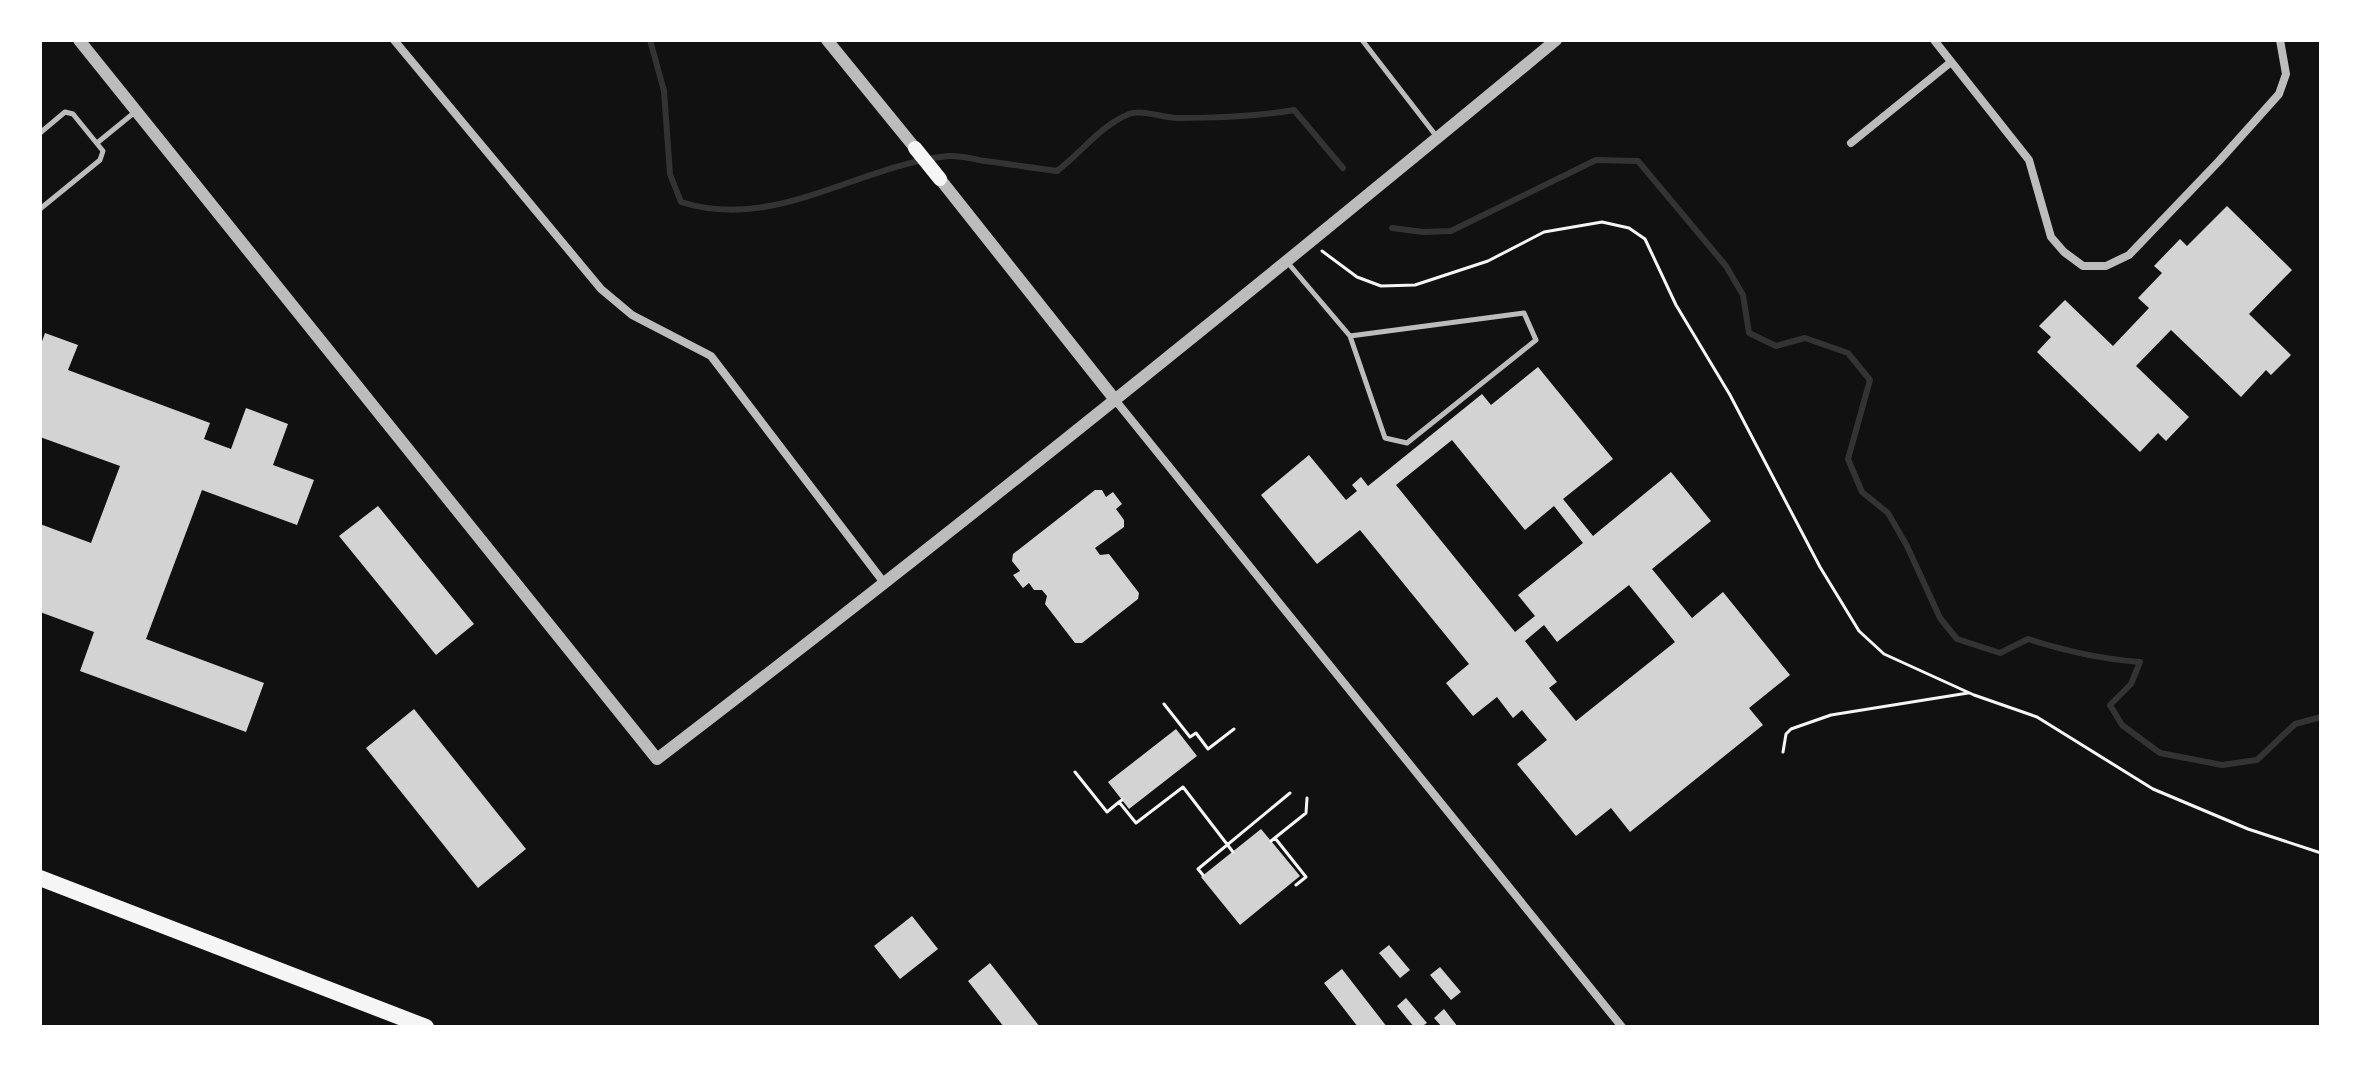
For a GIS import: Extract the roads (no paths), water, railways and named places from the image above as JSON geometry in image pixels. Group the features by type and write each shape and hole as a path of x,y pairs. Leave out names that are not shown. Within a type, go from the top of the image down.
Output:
{"highway":[{"path":"40,878 426,1027"}],"main road":[{"path":"915,148 940,179"}],"street":[{"path":"79,40 657,759 1116,401 1556,40"},
{"path":"394,40 601,289 632,315 711,356 885,584"},
{"path":"827,40 915,148"},
{"path":"1934,40 2029,160 2051,237 2083,266 2106,266 2129,255 2279,94 2286,74 2280,40"},
{"path":"1851,143 1951,62"},
{"path":"940,179 1622,1027"}],"lane":[{"path":"1362,40 1437,138"},
{"path":"97,143 136,111"},
{"path":"40,133 65,112 73,114 103,151 100,160 40,209"},
{"path":"1287,262 1350,336 1385,438 1407,443 1536,340 1524,313 1350,336"}],"waterway":[{"path":"650,40 664,91 670,174 681,202 715,209 749,209 782,203 914,162 948,156 1057,171 1109,125 1134,113 1207,118 1294,110 1343,168"},
{"path":"1392,228 1423,232 1451,231 1596,160 1638,161 1726,266 1743,295 1749,333 1776,346 1805,338 1848,353 1870,380 1848,459 1862,492 1888,513 1940,618 1957,639 2000,653 2028,639 2083,654 2140,662 2131,684 2110,705 2122,725 2160,753 2222,765 2257,760 2295,724 2321,717"}]}
